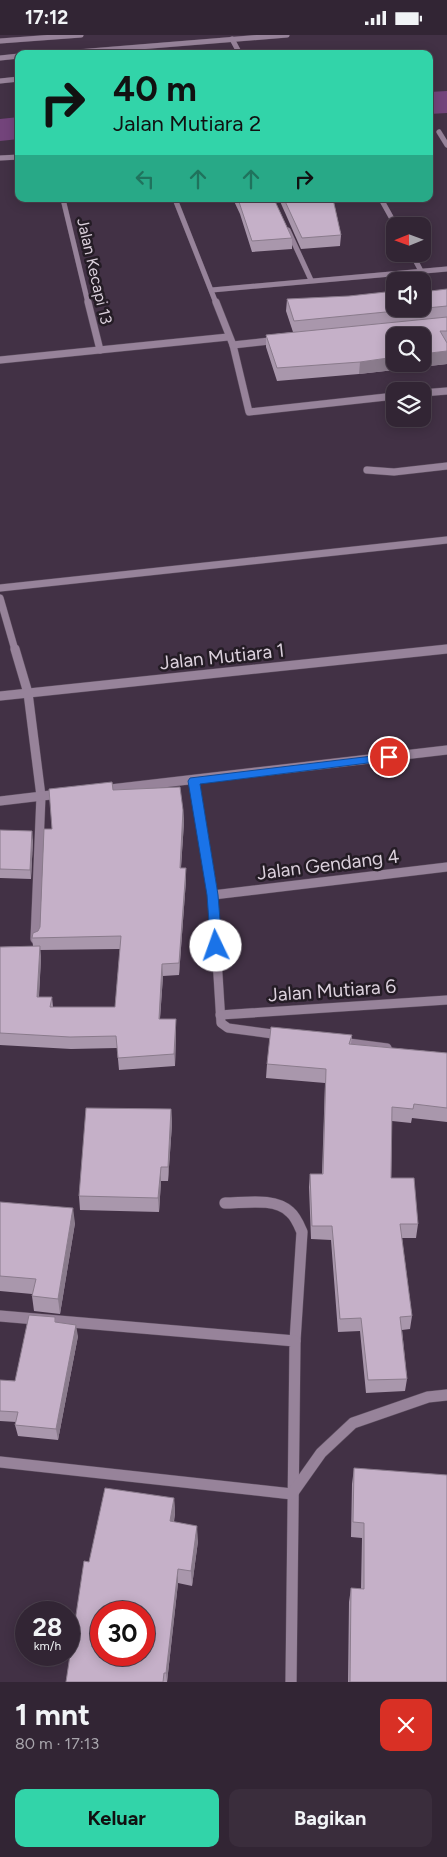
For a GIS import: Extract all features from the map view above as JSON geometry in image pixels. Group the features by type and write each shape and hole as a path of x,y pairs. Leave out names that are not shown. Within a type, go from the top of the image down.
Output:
{"street":[{"path":"0,41 81,35"},
{"path":"101,50 287,35"},
{"path":"232,39 238,50"},
{"path":"0,58 15,57"},
{"path":"0,81 15,79"},
{"path":"439,132 447,145"},
{"path":"0,158 15,157"},
{"name":"Jalan Kecapi 13","path":"64,202 100,350"},
{"path":"176,202 212,289 228,337 233,345 249,412 386,397"},
{"path":"383,202 391,217"},
{"path":"286,226 311,280"},
{"path":"417,263 421,271"},
{"path":"212,289 447,269"},
{"path":"0,361 228,337"},
{"path":"233,345 281,340"},
{"path":"431,392 447,391"},
{"path":"368,470 394,472 447,466"},
{"path":"0,588 447,540"},
{"path":"0,598 28,693 41,796 35,939"},
{"name":"Jalan Mutiara 1","path":"0,696 447,649"},
{"path":"89,791 194,781 447,751"},
{"path":"194,781 212,895 221,1023 228,1029 294,1037"},
{"path":"0,801 70,793"},
{"name":"Jalan Gendang 4","path":"212,895 447,867"},
{"name":"Jalan Mutiara 6","path":"220,1015 447,1000"},
{"path":"333,1041 399,1049"},
{"path":"225,1203 270,1204 287,1209 296,1218 302,1232 295,1341 291,1682"},
{"path":"0,1316 295,1341"},
{"path":"292,1494 321,1453 353,1423 428,1397 447,1395"},
{"path":"0,1462 292,1494"}],"building":[{"path":"239,202 275,202 292,238 252,241"},
{"path":"285,202 334,202 341,235 302,238"},
{"path":"447,289 447,306 431,307 431,291"},
{"path":"386,292 386,312 294,321 287,299"},
{"path":"447,317 447,331 440,331 447,343 447,351 431,353 431,327 386,327 386,358 360,362 277,368 266,335"},
{"path":"112,782 113,790 180,787 183,810 180,868 186,868 179,963 162,964 159,1019 176,1019 174,1054 118,1058 116,1036 70,1037 0,1033 0,947 40,946 37,997 52,997 50,1007 115,1007 121,936 32,938 33,933 38,931 40,927 44,829 52,829 49,789"},
{"path":"0,830 32,831 30,870 0,869"},
{"path":"271,1027 352,1035 349,1044 447,1053 447,1108 414,1104 413,1109 392,1107 391,1178 414,1178 418,1224 400,1224 412,1316 400,1317 407,1379 368,1380 361,1318 340,1319 332,1226 312,1226 310,1174 323,1174 326,1069 267,1064"},
{"path":"86,1108 171,1109 168,1167 161,1167 158,1198 79,1196"},
{"path":"0,1202 73,1208 58,1299 32,1296 36,1279 0,1276"},
{"path":"29,1315 55,1317 55,1322 76,1325 56,1429 15,1425 18,1412 0,1411 0,1380 15,1381"},
{"path":"354,1468 447,1475 447,1682 350,1682 351,1588 364,1589 364,1523 353,1522"},
{"path":"105,1488 174,1498 170,1521 197,1526 191,1571 178,1569 166,1673 164,1673 163,1682 66,1682 68,1666 80,1666 80,1601 78,1601 84,1561 89,1562"}],"waterway":[{"path":"433,103 447,102"},
{"path":"0,130 15,128"}],"route":[{"path":"216,946 212,895 194,781 389,757"}]}
